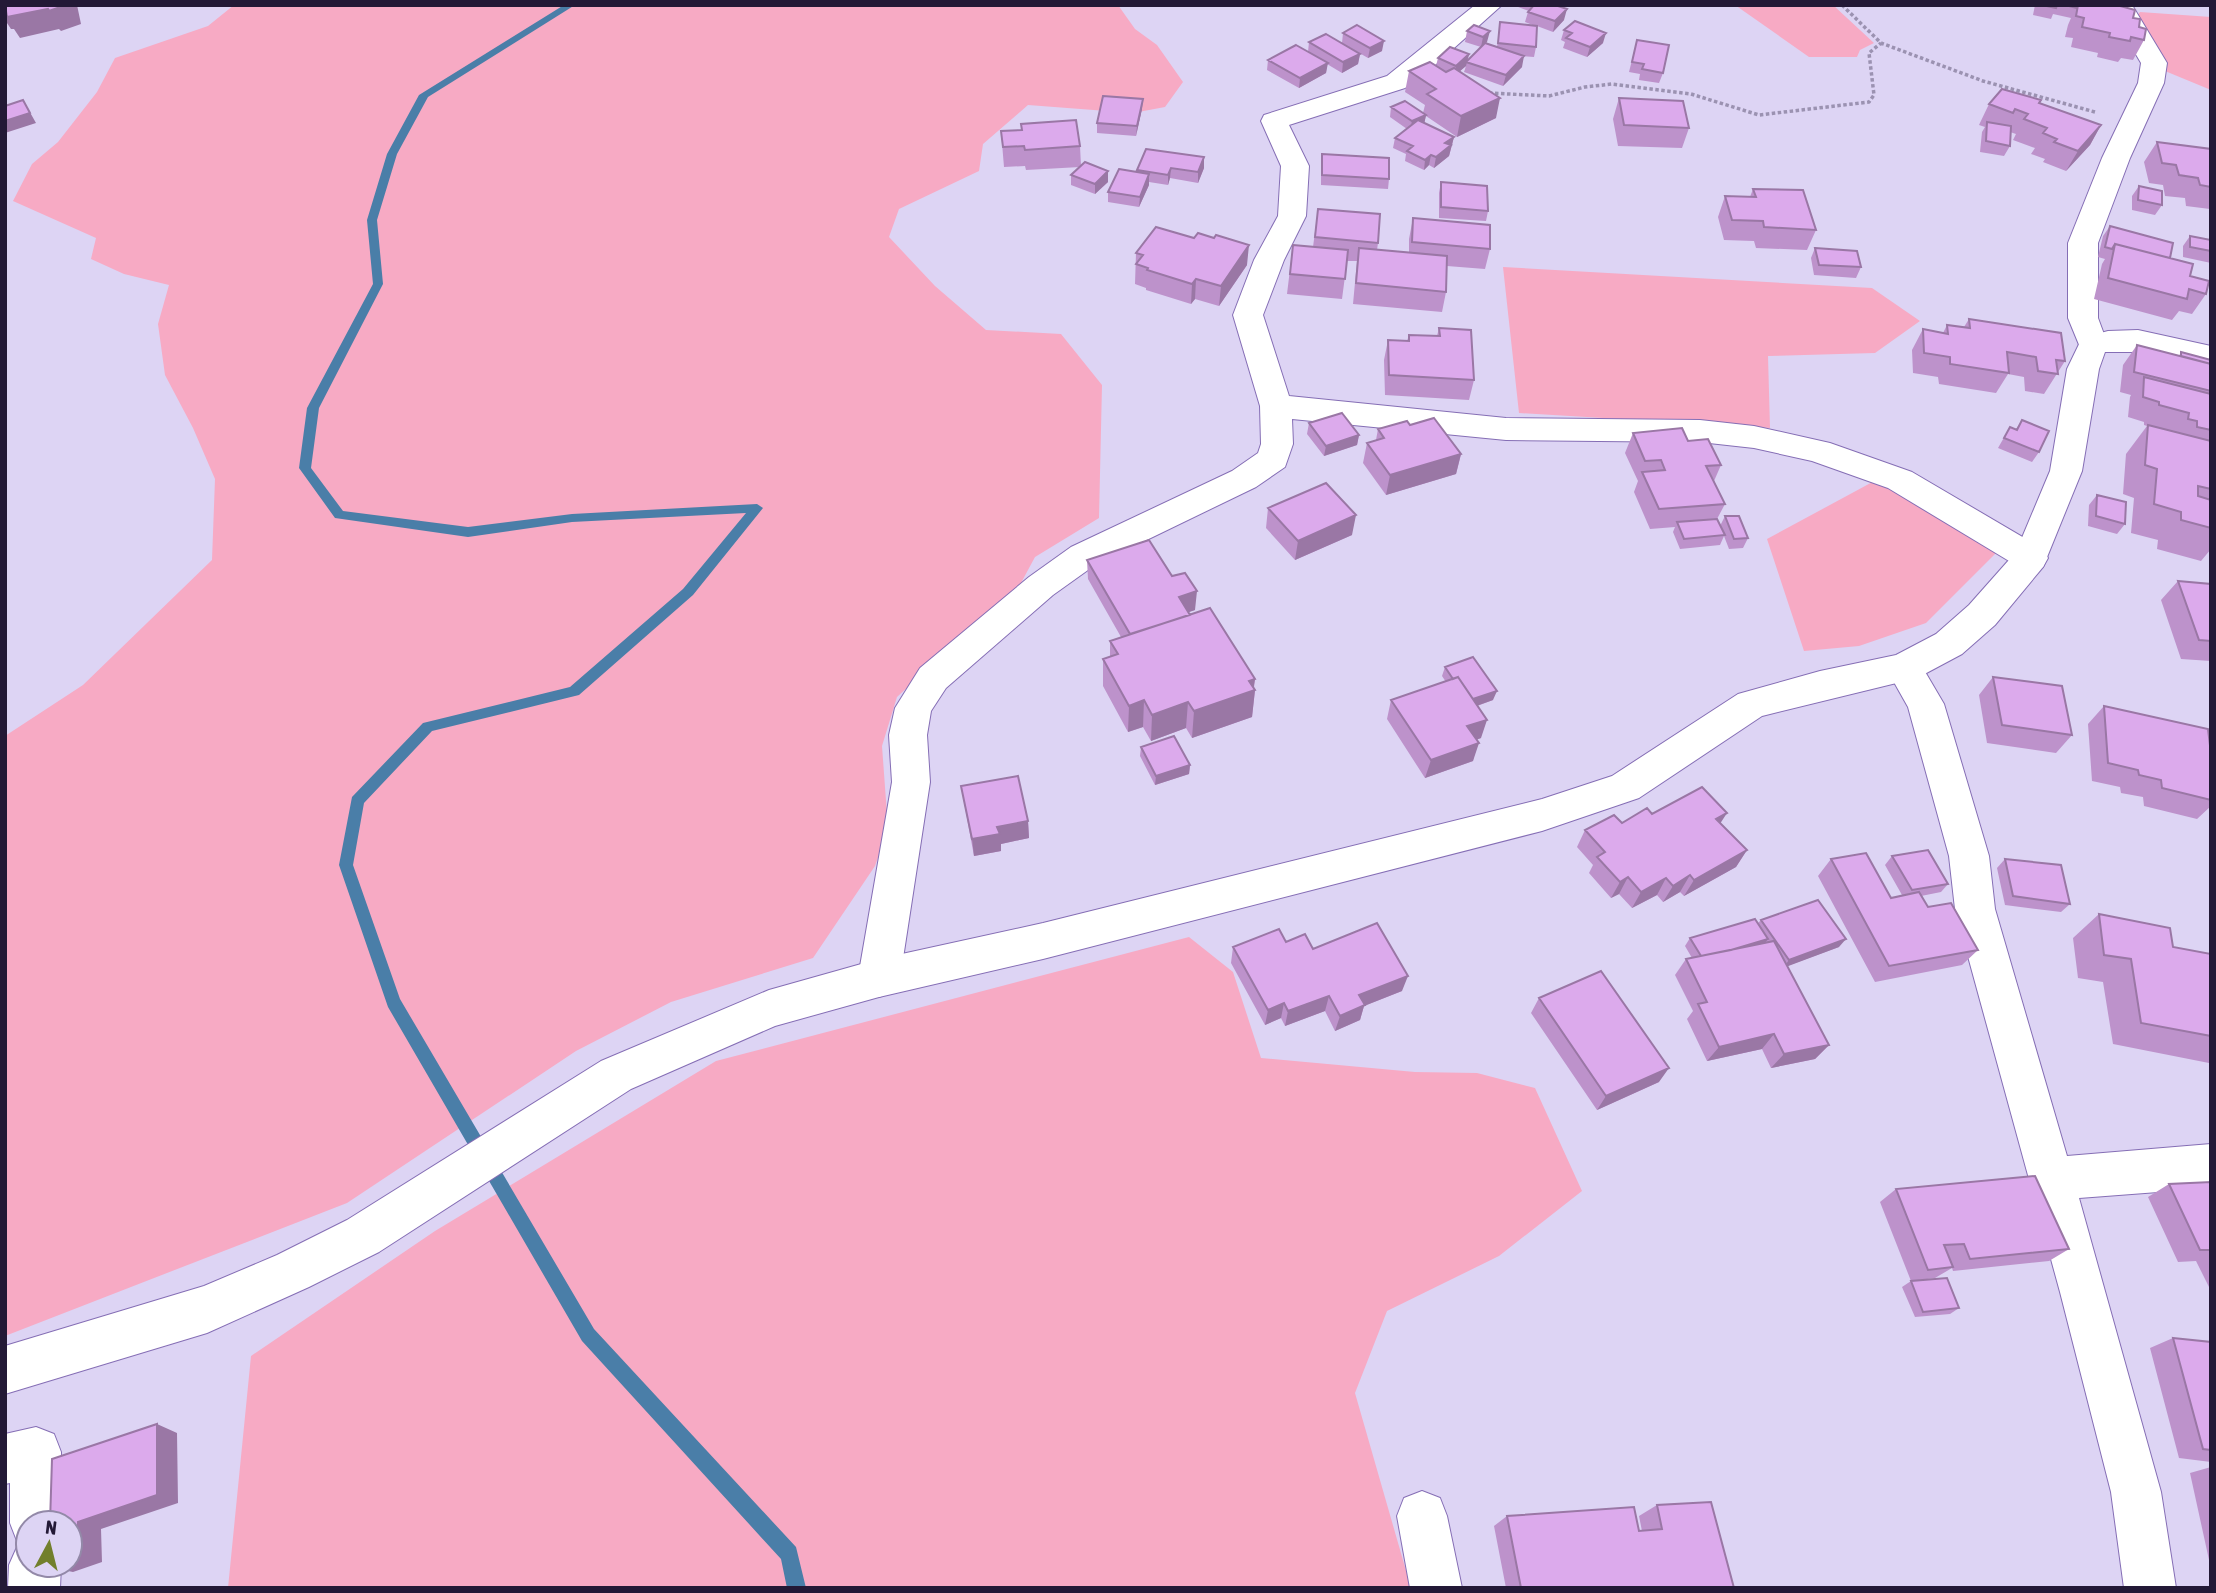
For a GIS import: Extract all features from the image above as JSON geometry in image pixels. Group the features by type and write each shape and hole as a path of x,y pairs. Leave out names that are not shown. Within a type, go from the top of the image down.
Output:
{"street":[{"path":"5,1370 207,1310 363,1236 617,1075 769,1009 879,978 1043,941 1542,816 1625,787 1751,704 1820,685 1904,668 1949,644 1982,615 2031,558 2066,471 2083,369 2093,345 2083,318 2083,243 2094,210 2151,83 2154,63 2119,5"},
{"path":"879,978 911,782 908,734 913,708 933,678 1041,586 1083,556 1244,479 1273,459 1277,444 1276,407 1248,314 1269,260 1292,216 1295,166 1274,121 1396,82 1415,69 1473,10"},
{"path":"2093,345 2116,338 2146,340 2211,356"},
{"path":"1276,407 1506,429 1700,431 1754,438 1818,451 1900,480 2031,558"},
{"path":"1904,668 1926,704 1969,856 1975,909 2083,1292 2136,1492 2150,1588"},
{"path":"2049,1179 2211,1166"},
{"path":"5,1459 36,1452 35,1509"},
{"path":"1422,1516 1436,1588"}],"path":[{"path":"1842,5 1881,43 1983,81 2134,121"},
{"path":"1415,69 1490,93 1549,96 1612,84 1648,86 1691,94 1759,115 1775,115 1869,102 1874,95 1869,53 1881,43"}],"shaded area":[{"path":"234,5 1118,5 1135,29 1157,45 1183,82 1165,107 1133,113 1028,105 983,144 979,171 899,209 889,237 935,286 986,330 1061,334 1102,385 1099,518 1035,557 1021,583 897,697 882,746 888,828 875,866 813,958 671,1002 576,1051 347,1203 5,1336 5,736 83,685 212,560 215,479 193,428 165,375 158,324 169,285 124,274 91,259 96,238 13,201 32,164 58,142 97,92 115,58 208,26"},
{"path":"1735,5 1833,5 1874,43 1860,50 1857,57 1809,57"},
{"path":"2140,12 2211,17 2211,90 2165,71 2146,27 2136,17"},
{"path":"1503,267 1872,288 1920,321 1875,353 1768,356 1770,428 1519,413"},
{"path":"1878,479 1999,550 1926,623 1859,646 1804,651 1767,539"},
{"path":"1189,937 1233,972 1261,1058 1415,1072 1477,1073 1535,1088 1582,1191 1499,1256 1387,1311 1355,1393 1411,1588 228,1588 251,1356 435,1231 716,1061"}],"building":[{"path":"5,5 66,5 49,11 48,9 7,17"},
{"path":"1534,5 1555,5 1567,9 1555,21 1528,12"},
{"path":"2078,5 2120,5 2135,10 2133,18 2140,19 2139,27 2146,29 2144,40 2131,37 2130,41 2109,37 2110,33 2082,27 2084,18 2076,16"},
{"path":"1575,21 1606,33 1590,47 1566,38 1572,33 1564,30"},
{"path":"1500,22 1537,26 1536,47 1498,43"},
{"path":"1357,25 1384,41 1370,48 1343,33"},
{"path":"1474,25 1490,31 1483,37 1467,31"},
{"path":"1326,34 1360,54 1343,62 1309,42"},
{"path":"1637,40 1669,45 1663,73 1642,69 1644,64 1632,62"},
{"path":"1485,43 1524,56 1506,75 1466,62"},
{"path":"1296,45 1328,63 1300,78 1268,60"},
{"path":"1450,47 1469,54 1456,66 1438,58"},
{"path":"1430,62 1446,72 1454,68 1500,98 1461,116 1427,94 1436,89 1409,71"},
{"path":"2002,89 2041,100 2039,103 2101,125 2078,151 2054,142 2057,139 2043,133 2047,128 2024,119 2028,114 2015,109 2013,113 1989,104"},
{"path":"1103,96 1143,99 1137,126 1097,123"},
{"path":"1619,98 1683,101 1689,128 1624,125"},
{"path":"23,100 30,113 5,121 5,106"},
{"path":"1405,101 1426,115 1412,121 1391,107"},
{"path":"1076,120 1080,146 1025,150 1024,146 1003,147 1001,131 1022,130 1021,124"},
{"path":"1418,120 1454,137 1445,143 1451,145 1436,157 1431,155 1425,160 1407,151 1413,146 1395,138"},
{"path":"1987,122 2011,126 2010,146 1986,141"},
{"path":"2157,142 2211,149 2211,187 2200,185 2198,178 2179,175 2176,165 2162,163"},
{"path":"1146,149 1204,157 1198,172 1171,168 1168,175 1137,170"},
{"path":"1322,154 1389,158 1389,179 1322,175"},
{"path":"1085,162 1108,171 1095,184 1071,175"},
{"path":"1119,169 1149,174 1140,197 1108,192"},
{"path":"1441,182 1487,186 1488,211 1441,207"},
{"path":"2139,186 2162,191 2162,205 2138,200"},
{"path":"1753,189 1803,190 1816,230 1764,227 1763,221 1732,220 1725,196 1756,197"},
{"path":"1318,209 1380,214 1378,243 1315,237"},
{"path":"1413,218 1490,225 1490,249 1412,242"},
{"path":"2110,226 2173,243 2170,258 2115,244 2112,249 2105,247"},
{"path":"1156,227 1194,238 1198,233 1214,238 1216,235 1249,245 1221,286 1196,279 1192,284 1136,264 1143,255 1136,253"},
{"path":"2190,236 2211,240 2211,251 2190,247"},
{"path":"2115,244 2193,264 2190,276 2209,281 2206,294 2189,289 2187,299 2108,278"},
{"path":"1293,245 1348,250 1345,279 1290,274"},
{"path":"1359,248 1447,256 1446,292 1356,283"},
{"path":"1815,248 1857,251 1861,267 1819,265"},
{"path":"1969,319 2061,333 2065,361 2056,360 2058,374 2038,371 2036,357 2007,352 2009,373 1950,364 1950,357 1924,353 1923,329 1948,334 1947,325 1970,328"},
{"path":"1439,328 1471,330 1474,380 1389,375 1388,340 1409,341 1409,335 1440,336"},
{"path":"2137,345 2211,364 2211,391 2134,372"},
{"path":"2181,352 2211,360 2211,364 2181,356"},
{"path":"2144,377 2211,394 2211,430 2197,427 2197,421 2188,419 2189,413 2159,405 2159,402 2143,397"},
{"path":"1342,413 1359,435 1326,446 1309,423"},
{"path":"1434,418 1461,454 1390,475 1367,443 1384,438 1378,429 1407,421 1410,425"},
{"path":"2022,420 2049,431 2039,452 2004,438 2010,427 2017,430"},
{"path":"2148,425 2211,441 2211,489 2198,486 2198,496 2211,500 2211,528 2181,520 2181,512 2154,504 2157,469 2145,465"},
{"path":"1682,428 1688,441 1708,439 1721,465 1706,466 1725,504 1659,509 1642,472 1665,470 1661,460 1645,461 1633,433"},
{"path":"1326,483 1356,515 1298,541 1268,508"},
{"path":"2097,495 2126,502 2125,524 2096,516"},
{"path":"1725,516 1739,516 1748,538 1734,539"},
{"path":"1717,519 1725,535 1684,539 1677,522"},
{"path":"1149,540 1172,576 1185,573 1197,591 1179,597 1190,615 1130,634 1087,560"},
{"path":"2178,581 2211,584 2211,641 2199,640"},
{"path":"1210,608 1255,679 1249,681 1255,690 1194,711 1188,702 1152,715 1144,700 1129,706 1103,659 1118,654 1110,641"},
{"path":"1473,657 1497,691 1473,699 1458,677 1453,679 1445,667"},
{"path":"1458,677 1487,720 1467,726 1479,743 1431,760 1391,700"},
{"path":"1993,677 2062,686 2072,735 2002,725"},
{"path":"2104,706 2208,729 2211,800 2162,788 2161,780 2139,775 2138,770 2108,763"},
{"path":"1174,736 1190,765 1156,776 1141,747"},
{"path":"1018,776 1028,821 997,827 1000,834 972,839 961,786"},
{"path":"1702,787 1727,813 1716,819 1747,850 1694,880 1690,875 1673,886 1666,878 1641,892 1628,877 1620,882 1597,857 1605,852 1585,830 1614,815 1622,823 1647,808 1652,814"},
{"path":"1928,850 1948,884 1912,890 1892,856"},
{"path":"1866,853 1891,898 1919,892 1928,907 1951,903 1978,950 1889,966 1831,859"},
{"path":"2005,859 2061,865 2070,904 2013,896"},
{"path":"1818,900 1846,939 1789,960 1761,920"},
{"path":"2099,914 2170,928 2173,947 2211,954 2211,1036 2141,1023 2131,959 2104,955"},
{"path":"1755,919 1768,939 1701,956 1690,938"},
{"path":"1377,923 1408,976 1359,995 1365,1005 1340,1016 1329,996 1288,1011 1284,1003 1268,1010 1233,947 1279,929 1286,942 1305,934 1313,949"},
{"path":"1774,941 1829,1045 1784,1054 1774,1034 1719,1047 1698,1004 1707,1002 1686,959"},
{"path":"1601,971 1669,1068 1606,1096 1539,998"},
{"path":"2035,1176 2069,1249 1970,1259 1964,1244 1944,1245 1953,1267 1928,1270 1896,1189"},
{"path":"2211,1182 2211,1250 2200,1250 2169,1184"},
{"path":"1947,1278 1959,1308 1923,1312 1911,1281"},
{"path":"2173,1338 2211,1342 2211,1450 2203,1449"},
{"path":"157,1424 157,1495 84,1520 84,1509 50,1509 52,1459"},
{"path":"1711,1502 1734,1588 1521,1588 1507,1516 1634,1507 1639,1531 1662,1529 1657,1505"}],"waterway":[{"path":"571,5 424,95 392,154 372,220 378,284 313,408 305,468 339,515 468,532 572,518 757,508 688,592 574,691 428,727 357,801 346,865 393,1002 588,1335 789,1554 797,1588"}]}
